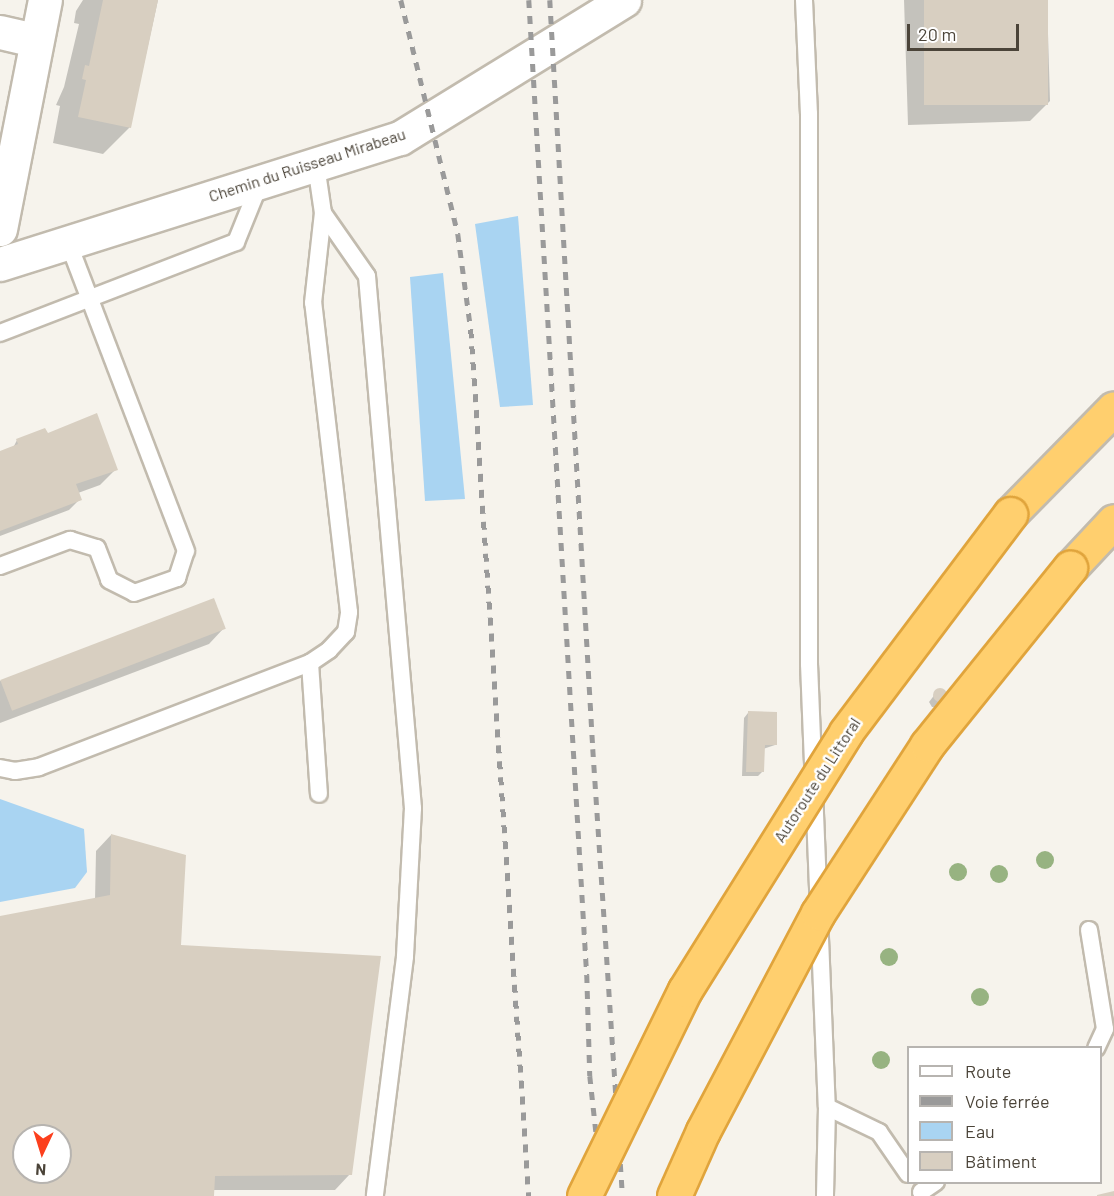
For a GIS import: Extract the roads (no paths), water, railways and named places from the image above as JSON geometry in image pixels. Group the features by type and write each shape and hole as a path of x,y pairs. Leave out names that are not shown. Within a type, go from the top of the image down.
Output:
{"highway":[{"name":"Autoroute du Littoral","path":"584,1196 685,990 846,732 1010,514 1114,408"},
{"path":"674,1196 703,1131 818,913 927,745 1070,568 1114,521"}],"street":[{"path":"0,229 45,0"},
{"name":"Chemin du Ruisseau Mirabeau","path":"0,264 67,240 260,183 400,138 624,0"},
{"path":"0,32 36,40"}],"lane":[{"path":"804,0 809,114 809,664 827,1107 825,1196"},
{"path":"0,768 15,771 39,767 310,663 329,650 345,632 349,612 313,303 323,213 316,165"},
{"path":"0,333 237,242 260,183"},
{"path":"323,213 367,276 413,808 405,957 375,1196"},
{"path":"0,566 70,540 97,548 109,580 134,593 177,578 186,552 67,240"},
{"path":"310,663 319,794"},
{"path":"1089,930 1105,1029 1096,1046"},
{"path":"827,1107 879,1132 907,1171"}],"water":[{"path":"518,216 533,405 500,407 475,224"},
{"path":"443,273 465,499 425,501 410,277"},
{"path":"0,799 84,829 87,872 75,888 0,902"}],"railway":[{"path":"401,0 458,234 471,330 529,1196"},
{"path":"529,0 587,975 590,1076 603,1196"},
{"path":"550,0 593,749 623,1196"}]}
